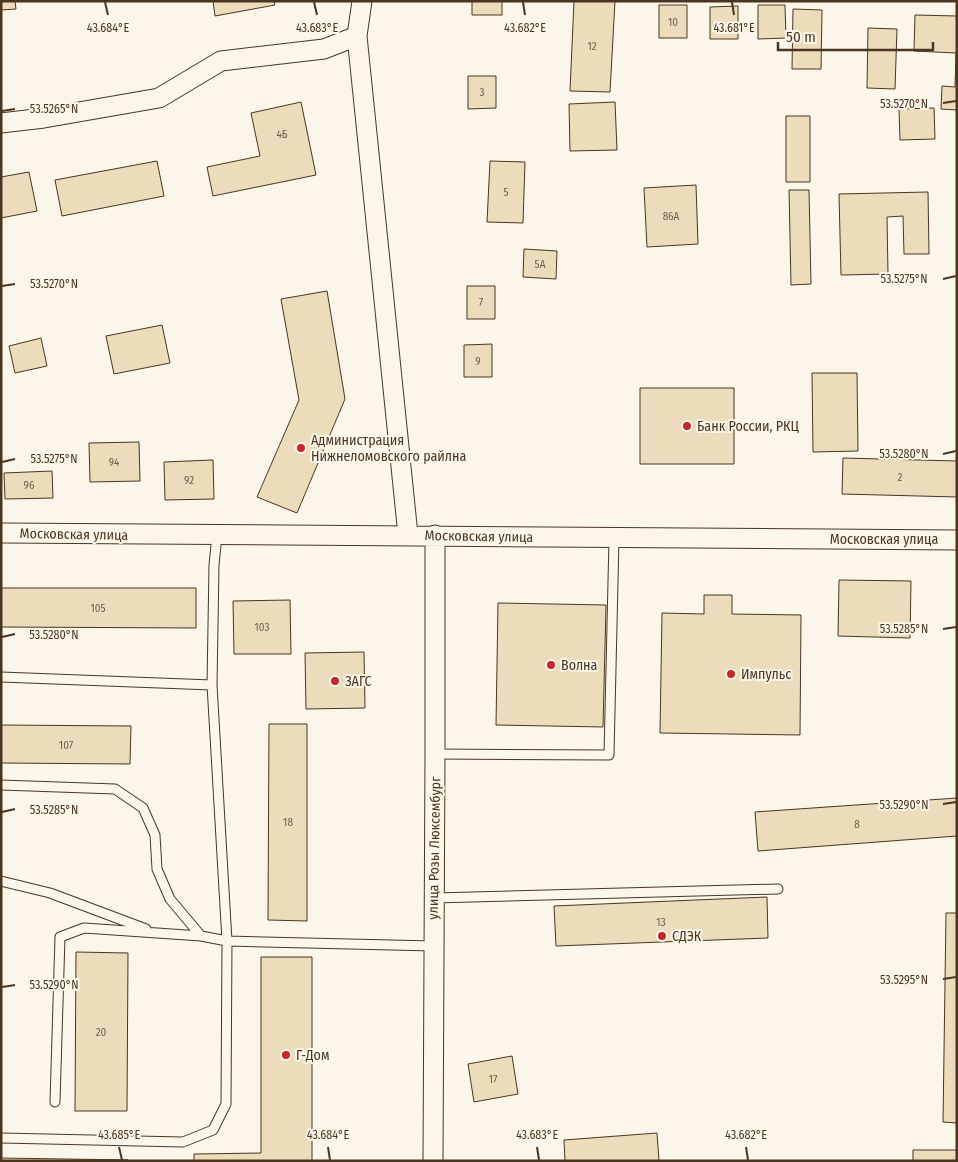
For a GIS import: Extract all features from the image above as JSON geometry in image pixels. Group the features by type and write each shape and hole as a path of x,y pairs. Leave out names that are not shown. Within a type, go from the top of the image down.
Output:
{"street":[{"path":"362,1 357,36 408,535"},
{"path":"1,122 44,118 159,98 221,61 324,49 357,36"},
{"name":"Московская улица","path":"1,533 957,540"},
{"name":"улица Розы Люксембург","path":"433,1161 435,535"}],"lane":[{"path":"1,1138 183,1142 212,1130 226,1104 227,941 212,684 214,565 217,535"},
{"path":"435,754 609,755 614,538"},
{"path":"1,677 212,684"},
{"path":"1,785 115,788 143,808 155,835 157,869 170,899 200,936"},
{"path":"1,881 50,893 156,933"},
{"path":"433,898 778,889"},
{"path":"55,1102 60,937 84,928 200,936 227,941 434,946"}],"building":[{"path":"1,1 15,1 16,9 1,10"},
{"path":"213,1 274,1 275,5 215,16"},
{"path":"472,1 502,1 502,15 472,15"},
{"path":"574,1 615,1 610,92 570,91"},
{"path":"659,5 687,5 687,38 659,38"},
{"path":"758,5 785,5 786,38 758,39"},
{"path":"738,6 738,39 710,39 710,7"},
{"path":"793,9 822,10 821,69 792,69"},
{"path":"915,15 957,16 957,110 941,109 942,86 955,87 956,53 914,51"},
{"path":"868,28 897,29 895,89 867,88"},
{"path":"468,76 496,76 496,108 468,109"},
{"path":"301,102 316,175 213,196 207,167 260,156 251,113"},
{"path":"615,102 617,150 570,151 569,104"},
{"path":"934,108 935,139 900,140 899,109"},
{"path":"786,116 810,116 810,182 786,182"},
{"path":"157,161 164,196 62,216 55,180"},
{"path":"490,161 525,162 523,223 487,222"},
{"path":"29,172 37,211 1,218 1,177"},
{"path":"696,185 698,244 647,247 644,188"},
{"path":"789,190 809,190 811,284 791,285"},
{"path":"928,192 929,254 904,254 903,216 887,217 888,274 841,275 839,194"},
{"path":"524,249 557,251 556,279 523,277"},
{"path":"467,286 495,286 495,319 467,319"},
{"name":"Администрация Нижнеломовского райлна","path":"327,291 345,399 297,513 257,497 299,400 281,299"},
{"path":"162,325 170,363 114,374 106,336"},
{"path":"41,338 47,366 15,373 9,346"},
{"path":"492,344 492,377 464,377 464,345"},
{"path":"812,373 857,373 858,451 813,452"},
{"name":"Банк России, РКЦ","path":"640,388 734,388 734,464 640,464"},
{"path":"139,442 140,481 90,482 89,443"},
{"path":"843,458 957,461 957,497 842,494"},
{"path":"213,460 214,499 165,500 164,462"},
{"path":"52,471 53,498 5,499 4,473"},
{"path":"839,580 911,581 910,638 838,636"},
{"path":"1,588 196,588 196,628 1,627"},
{"name":"Импульс","path":"704,595 732,595 732,614 801,615 800,735 660,733 662,613 704,614"},
{"path":"290,600 291,654 234,654 233,601"},
{"name":"Волна","path":"498,603 606,605 603,727 496,725"},
{"name":"ЗАГС","path":"364,652 365,708 306,709 305,653"},
{"path":"269,724 307,724 307,921 268,920"},
{"path":"1,725 131,726 130,764 1,763"},
{"path":"957,798 957,836 758,851 755,812"},
{"path":"767,897 768,938 556,946 554,906"},
{"path":"946,913 957,913 957,1123 943,1122"},
{"path":"76,952 128,953 127,1111 75,1111"},
{"name":"Г-Дом","path":"261,957 312,957 312,1161 194,1161 194,1154 261,1153"},
{"path":"512,1056 518,1094 474,1102 468,1064"},
{"path":"657,1133 659,1161 565,1161 564,1140"},
{"path":"913,1150 957,1150 957,1161 913,1161"},
{"path":"1,1158 128,1160 1,1161"}],"place":[{"name":"Банк России, РКЦ","path":"687,426"},
{"name":"Администрация Нижнеломовского райлна","path":"301,448"},
{"name":"Волна","path":"551,665"},
{"name":"Импульс","path":"731,674"},
{"name":"ЗАГС","path":"335,681"},
{"name":"СДЭК","path":"662,936"},
{"name":"Г-Дом","path":"286,1055"}]}
